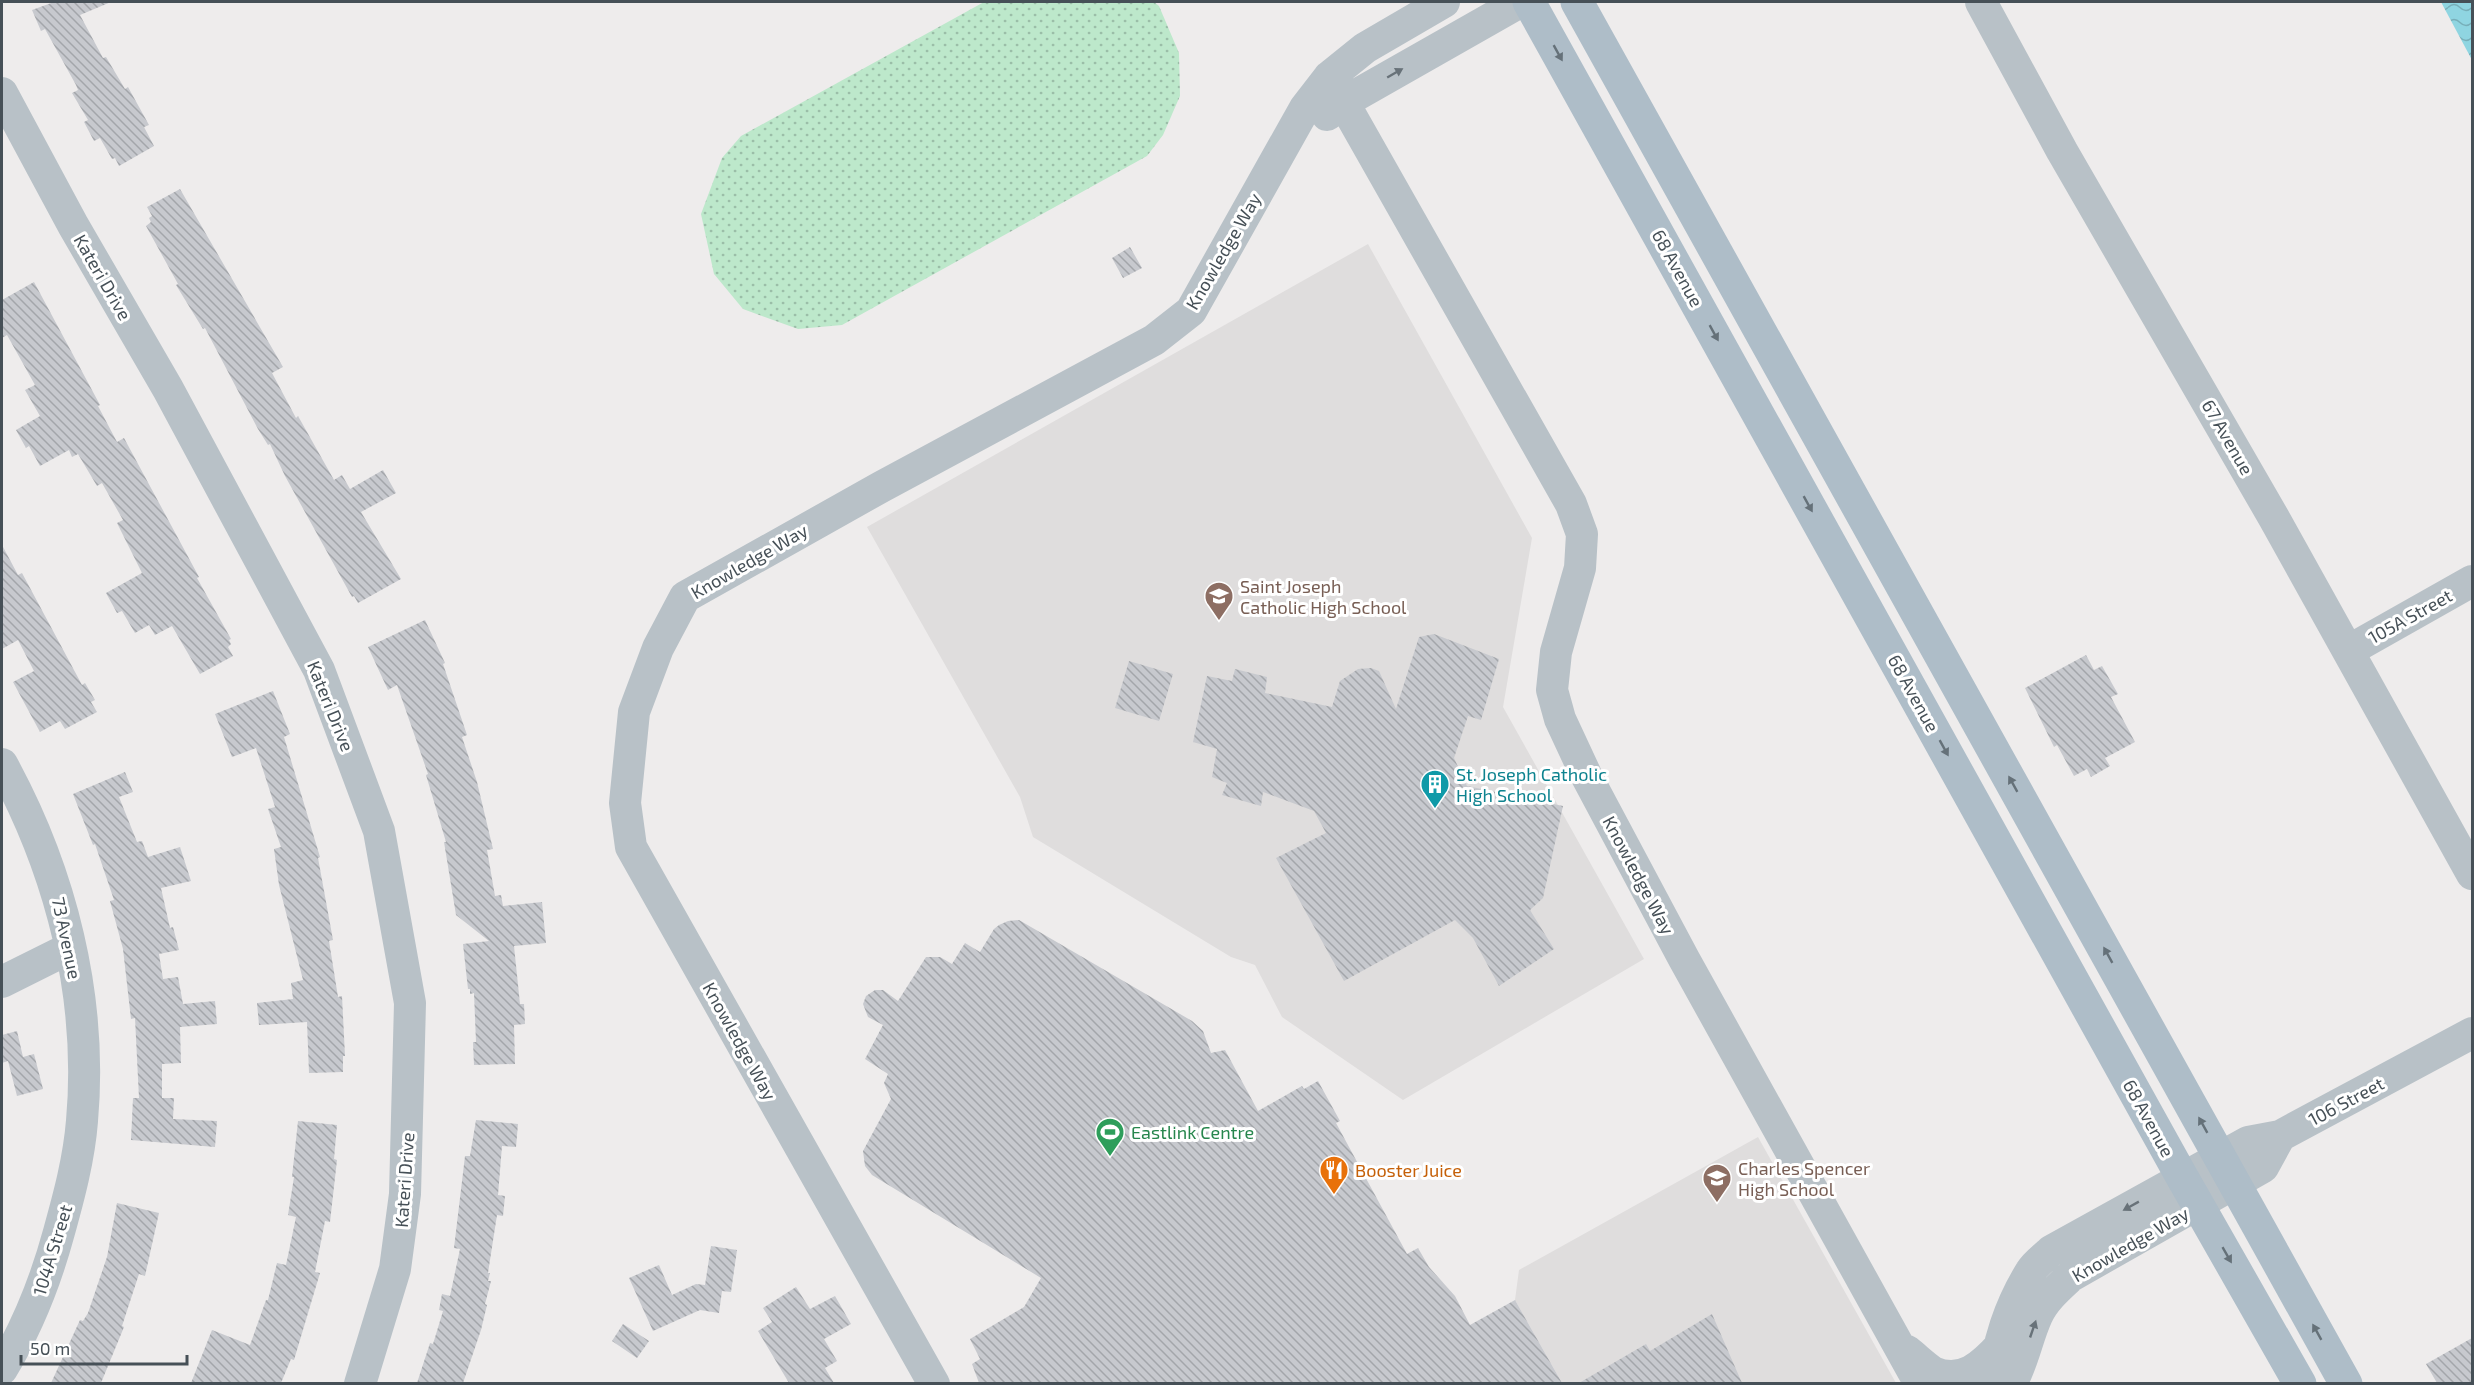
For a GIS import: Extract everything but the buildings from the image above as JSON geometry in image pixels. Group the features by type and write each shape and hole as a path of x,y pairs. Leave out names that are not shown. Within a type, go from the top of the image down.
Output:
{"main road":[{"name":"68 Avenue","path":"1529,2 2190,1191 2300,1383"},
{"path":"1577,2 2346,1383"}],"street":[{"name":"Knowledge Way","path":"1336,90 1365,48 1444,2"},
{"name":"Knowledge Way","path":"934,1383 632,847 625,803 634,712 658,648 685,597 881,487 1155,340 1191,311 1305,108 1336,90 1520,2"},
{"name":"67 Avenue","path":"1981,2 2062,151 2274,518 2472,874"},
{"name":"Knowledge Way","path":"1336,90 1571,504 1582,534 1580,568 1556,652 1552,690 1560,719 1587,777 1684,959 1920,1383"},
{"name":"Kateri Drive","path":"2,93 168,389 320,670 379,831 410,1002 407,1159 405,1194 395,1269 360,1383"},
{"name":"105A Street","path":"2348,651 2472,581"},
{"name":"73 Avenue","path":"2,764 42,848 54,879 70,948 79,998 83,1044 82,1123"},
{"path":"2,982 70,948"},
{"name":"106 Street","path":"2227,1170 2263,1167 2280,1136 2472,1033"},
{"name":"104A Street","path":"2,1369 36,1305 51,1263 74,1174 82,1123"},
{"name":"Knowledge Way","path":"2011,1383 2017,1373 2038,1315 2051,1295 2071,1276 2190,1191 2227,1170"},
{"name":"Knowledge Way","path":"1995,1383 1995,1366 2009,1319 2032,1269 2051,1251 2190,1191"},
{"name":"Knowledge Way","path":"1897,1343 1935,1374 1962,1377 1976,1371 2001,1345"}],"shaded area":[{"name":"Saint Joseph Catholic High School","path":"1368,244 1532,538 1503,707 1644,959 1403,1100 1282,1017 1255,965 1231,957 1033,837 1020,797 867,527"},
{"name":"Charles Spencer High School","path":"1758,1137 1896,1383 1562,1383 1515,1300 1519,1270"}],"green space":[{"path":"984,2 1154,2 1159,6 1179,53 1180,96 1163,135 1147,156 842,325 798,329 743,309 714,274 701,214 722,158 741,136"}],"water":[{"path":"2441,2 2472,2 2472,60"}],"place":[{"name":"Saint Joseph Catholic High School","path":"1219,622"},
{"name":"St. Joseph Catholic High School","path":"1435,810"},
{"name":"Eastlink Centre","path":"1110,1158"},
{"name":"Booster Juice","path":"1334,1196"},
{"name":"Charles Spencer High School","path":"1717,1204"}]}
